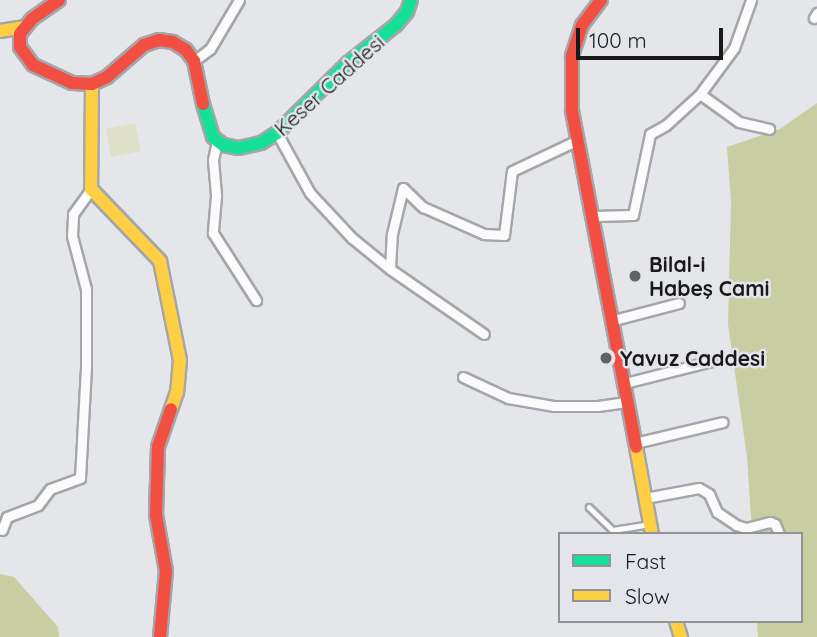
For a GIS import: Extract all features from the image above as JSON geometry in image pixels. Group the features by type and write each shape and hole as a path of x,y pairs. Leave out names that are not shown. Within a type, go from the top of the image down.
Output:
{"street":[{"path":"0,31 24,27 59,0"},
{"path":"194,61 210,50 239,0"},
{"name":"Keser Caddesi","path":"217,141 230,148 247,148 261,143 277,132 348,63 396,26 411,0"},
{"path":"601,0 582,25 572,56 572,111 614,320 650,529"},
{"path":"593,216 633,215 640,193 642,157 650,134 666,125 700,94 734,48 751,0"},
{"path":"24,27 20,47 33,65 72,83 92,84 107,77 136,49 151,42 173,42 186,50 194,61 207,122 217,141 213,160 216,196 213,233 257,300"},
{"path":"2,530 7,517 38,505 50,489 80,478 86,366 86,289 72,236 73,214 92,189 92,84"},
{"path":"700,94 739,122 769,129"},
{"path":"277,132 310,192 324,211 390,269 484,334"},
{"path":"390,269 392,234 403,188 423,207 484,234 504,235 512,171 578,140"},
{"path":"92,189 160,261 180,360 177,392 158,447 156,515 166,571 160,637"},
{"path":"614,320 679,303"},
{"path":"625,383 711,360"},
{"path":"463,377 508,398 554,406 598,406 628,402"},
{"path":"635,443 723,422"},
{"path":"645,498 699,488 709,494 717,512 736,526 746,528 770,522 775,524 778,532"}],"lane":[{"path":"589,507 613,530 650,529"}],"green space":[{"path":"817,103 817,637 758,637 757,623 803,623 803,532 752,532 747,457 728,324 731,202 727,147 780,129"},
{"path":"135,123 141,151 111,157 106,129"},
{"path":"0,574 14,577 58,627 59,637 0,637"}],"traffic: fast":[{"path":"203,104 213,137 223,145 239,148 261,143 277,133 348,63 396,25 407,12 411,0"}],"traffic: slow":[{"path":"0,31 24,27"},
{"path":"92,84 91,189 160,261 180,360 177,392 171,409"},
{"path":"636,447 652,532"},
{"path":"677,623 681,637"}],"traffic: jam":[{"path":"59,0 32,19 20,34 20,47 33,65 72,83 92,84 107,77 144,45 159,40 173,42 186,50 194,61 203,104"},
{"path":"601,0 582,25 572,56 572,111 636,447"},
{"path":"160,637 166,571 156,515 158,447 171,409"}],"place":[{"name":"Bilal-i Habeş Cami","path":"635,276"},
{"name":"Yavuz Caddesi","path":"606,358"}]}
